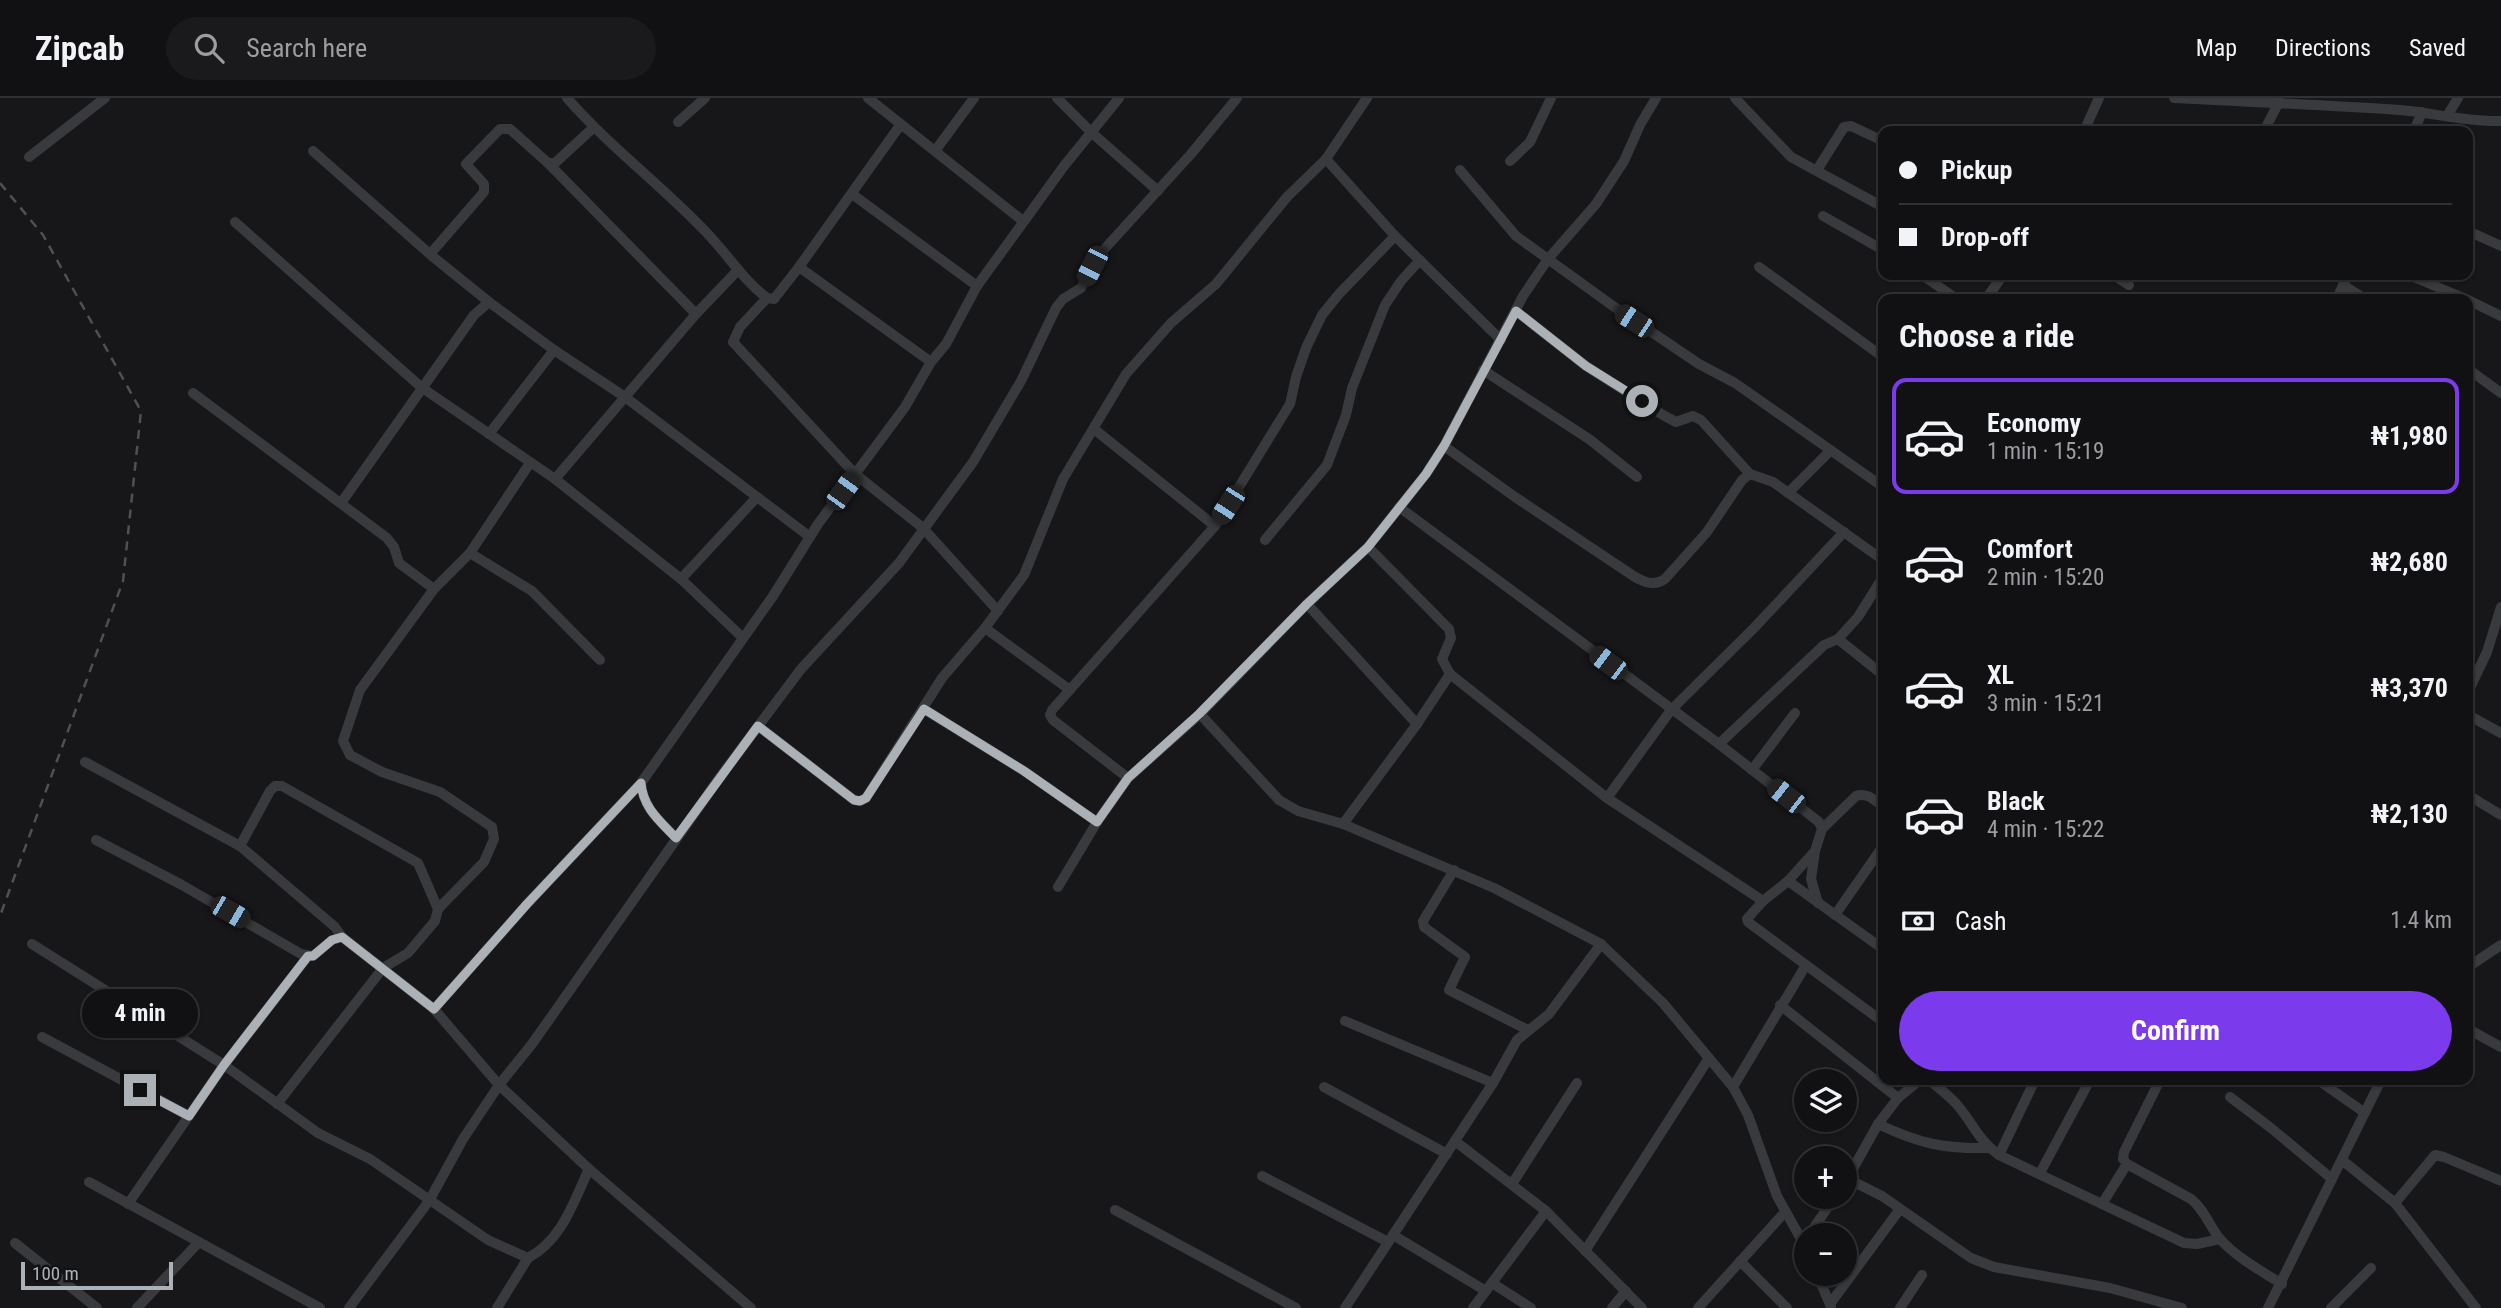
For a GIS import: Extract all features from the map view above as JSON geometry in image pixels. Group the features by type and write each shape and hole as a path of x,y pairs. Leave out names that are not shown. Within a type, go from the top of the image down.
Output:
{"street":[{"path":"29,157 105,98"},
{"path":"567,98 593,128 704,229 738,270 766,298 774,299 901,124"},
{"path":"678,122 705,98"},
{"path":"868,98 1023,221"},
{"path":"935,151 975,98"},
{"path":"1057,98 1158,191"},
{"path":"434,1009 527,904 641,783 773,596 810,537 905,407 931,362 946,344 977,286 1023,221 1119,98"},
{"path":"349,1308 429,1201 499,1085 532,1044 758,726 810,658 899,563 983,448 1021,381 1056,307 1063,299 1081,288 1098,256 1158,191 1237,98"},
{"path":"758,726 854,800 866,798 942,678 985,628 1024,575 1063,479 1126,374 1171,323 1216,284 1287,197 1326,159 1367,98"},
{"path":"1510,161 1530,142 1551,98"},
{"path":"1058,887 1097,822 1128,778 1199,714 1307,604 1368,547 1426,474 1444,446 1523,296 1548,259 1596,204 1624,161 1656,98"},
{"path":"1735,98 1791,157 1878,204"},
{"path":"2086,126 2099,98"},
{"path":"2174,98 2321,101 2501,121"},
{"path":"2390,109 2396,98"},
{"path":"2447,116 2458,98"},
{"path":"2267,126 2279,102"},
{"path":"2416,126 2422,112"},
{"path":"1817,170 1844,127 1851,126 1878,139"},
{"path":"548,163 561,159 593,128"},
{"path":"431,253 484,192 484,184 467,167 467,161 500,129 510,129 548,163 696,314"},
{"path":"313,151 489,302 554,350 625,397 810,537"},
{"path":"1326,159 1395,236 1501,340"},
{"path":"1460,170 1516,236 1613,306 1688,357 1735,383 1878,484"},
{"path":"852,194 977,286"},
{"path":"1824,216 1878,247"},
{"path":"235,222 421,387 555,479 681,579 743,638"},
{"path":"2473,233 2501,246"},
{"path":"1128,778 1053,720 1050,715 1052,710 1214,526 1290,404 1303,358 1322,315 1339,293 1395,236"},
{"path":"1265,540 1327,465 1346,415 1352,388 1385,305 1401,281 1420,260"},
{"path":"799,267 931,362"},
{"path":"1759,268 1878,353"},
{"path":"555,479 696,314 738,270"},
{"path":"1929,280 1950,294"},
{"path":"2122,280 2129,285"},
{"path":"2339,294 2346,280"},
{"path":"2418,280 2444,294"},
{"path":"2343,285 2357,294"},
{"path":"766,298 740,327 733,342 855,474 923,528 998,611"},
{"path":"341,503 474,315 489,302"},
{"path":"2473,303 2501,316"},
{"path":"1516,311 1586,366 1663,415 1676,422 1693,416 1701,420 1750,474 1773,482 1878,557"},
{"path":"489,434 554,350"},
{"path":"1483,370 1588,439 1637,477"},
{"path":"2473,373 2501,393"},
{"path":"194,393 387,538 394,547 399,563 435,589"},
{"path":"1094,429 1214,526"},
{"path":"1444,446 1515,497 1636,577 1653,583 1665,579 1707,532 1742,480 1750,474"},
{"path":"1788,493 1830,451"},
{"path":"277,1104 383,968 408,953 435,921 438,909 484,862 494,839 492,827 440,792 382,772 350,755 343,741 360,690 435,589 470,553 530,463"},
{"path":"681,579 757,496"},
{"path":"1399,507 1752,769 1819,822 1822,829"},
{"path":"1607,798 1671,710 1754,628 1844,532"},
{"path":"1368,547 1449,629 1451,638 1442,659 1450,674 1607,798 1763,901"},
{"path":"470,553 532,591 600,660"},
{"path":"1719,744 1824,645 1838,639 1858,617 1878,585"},
{"path":"1307,604 1417,724"},
{"path":"2473,681 2487,652 2501,607"},
{"path":"985,628 1070,690"},
{"path":"1838,639 1878,671"},
{"path":"1343,824 1417,724 1450,674"},
{"path":"924,709 1024,771 1097,822"},
{"path":"1752,769 1795,713"},
{"path":"1199,714 1279,800 1298,811 1343,824 1454,870 1601,944 1663,1003 1733,1087 1748,1115 1777,1196 1794,1224"},
{"path":"2473,718 2501,733"},
{"path":"85,762 240,846 335,927 342,937 434,1009 499,1085 589,1169 751,1308"},
{"path":"641,783 642,797 649,810 676,838"},
{"path":"240,846 270,791 275,786 282,786 418,863 438,909"},
{"path":"1818,902 1811,879 1815,850 1822,829 1856,796 1862,794 1878,803"},
{"path":"2473,798 2501,815"},
{"path":"96,840 182,885 301,954 313,956 332,940 342,937"},
{"path":"1815,850 1788,881 1748,916 1748,922 1878,1018"},
{"path":"1835,915 1878,853"},
{"path":"1454,870 1423,924 1465,955 1449,990 1528,1030"},
{"path":"1788,881 1878,945"},
{"path":"32,944 224,1065 318,1133 370,1159 488,1240 528,1258"},
{"path":"1345,1308 1493,1083 1517,1040 1549,1014 1601,944"},
{"path":"2473,964 2501,945"},
{"path":"128,1204 224,1065 308,956"},
{"path":"1733,1087 1806,965"},
{"path":"1780,1005 1878,1082"},
{"path":"1345,1021 1493,1083"},
{"path":"2473,1032 2501,1046"},
{"path":"42,1037 189,1116"},
{"path":"1585,1251 1709,1058"},
{"path":"1512,1184 1577,1083"},
{"path":"1882,1085 1898,1098"},
{"path":"1857,1161 1878,1124 1898,1098 1914,1085"},
{"path":"1935,1085 1959,1105 1973,1130 1988,1148 2000,1155 2184,1243 2197,1244 2220,1239"},
{"path":"2000,1155 2033,1085"},
{"path":"2040,1173 2088,1085"},
{"path":"2158,1085 2123,1159 2127,1164 2200,1207 2220,1239 2252,1265 2282,1284"},
{"path":"2325,1085 2365,1114"},
{"path":"2269,1308 2379,1085"},
{"path":"1324,1087 1447,1154"},
{"path":"2230,1097 2332,1179"},
{"path":"1878,1124 1913,1140 1959,1149 1988,1148"},
{"path":"1455,1141 1546,1211 1642,1308"},
{"path":"2395,1203 2434,1155 2501,1181"},
{"path":"2342,1160 2395,1203 2476,1308"},
{"path":"2102,1204 2127,1164"},
{"path":"497,1308 528,1258 545,1249 560,1229 589,1169"},
{"path":"1262,1176 1531,1308"},
{"path":"89,1182 320,1308"},
{"path":"1857,1186 1882,1196 1971,1258 1994,1267 2110,1288 2182,1308"},
{"path":"1831,1306 1900,1209"},
{"path":"1115,1210 1296,1308"},
{"path":"1473,1308 1546,1211"},
{"path":"1698,1308 1785,1212"},
{"path":"137,1308 198,1242"},
{"path":"15,1244 97,1308"},
{"path":"1740,1261 1787,1308"},
{"path":"2331,1308 2371,1268"},
{"path":"1900,1308 1922,1275"},
{"path":"1822,1286 1831,1306"},
{"path":"1612,1308 1626,1291"}],"railway":[{"path":"0,183 43,235 141,411 123,581 0,916"}],"route":[{"path":"140,1090 189,1116 224,1065 308,956 313,956 332,940 342,937 434,1009 527,904 641,783 642,797 649,810 676,838 758,726 854,800 860,801 866,798 924,709 1024,771 1097,822 1128,778 1199,714 1307,604 1368,547 1426,474 1444,446 1516,311 1586,366 1642,401"}]}
